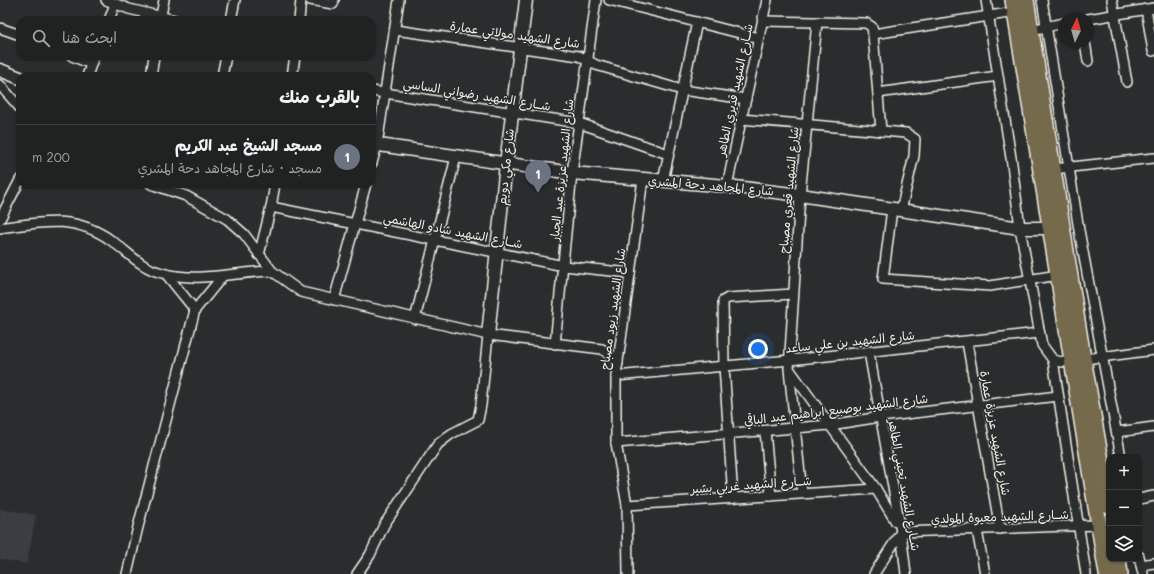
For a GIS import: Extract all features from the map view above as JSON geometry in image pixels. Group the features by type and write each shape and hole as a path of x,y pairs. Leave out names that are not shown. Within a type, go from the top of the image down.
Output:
{"highway":[{"path":"1026,0 1025,31 1050,228 1058,275 1078,359 1106,491"},
{"path":"1014,6 1025,31 1054,169 1099,525 1107,574"},
{"path":"1118,562 1120,574"}],"street":[{"path":"106,0 154,16"},
{"path":"160,16 164,0"},
{"path":"232,16 235,0"},
{"path":"299,16 301,0"},
{"path":"310,0 333,2"},
{"path":"376,135 399,0"},
{"name":"شارع مكي دويم","path":"488,335 506,164 526,0"},
{"name":"شارع الشهيد عزيزة عبد الجبار","path":"555,344 564,266 572,173 596,0"},
{"path":"609,0 759,38"},
{"name":"شــارع الشهيد قديري الطاهر","path":"727,186 767,0"},
{"path":"986,0 1029,280 1042,345 1053,360 1086,574"},
{"path":"1042,0 1079,230 1121,454"},
{"path":"1112,0 1126,82"},
{"path":"110,16 115,4"},
{"path":"873,34 989,16 1014,6"},
{"path":"1094,18 1150,9 1153,51"},
{"path":"763,21 866,23 872,27 881,131"},
{"path":"663,181 697,22"},
{"name":"شارع الشهيد قعري مصباح","path":"802,494 790,365 800,194 816,22"},
{"path":"1025,31 1058,24"},
{"path":"0,28 16,34"},
{"name":"شارع الشهيد مولاتي عمارة","path":"395,30 579,56 596,65 682,90 746,99"},
{"path":"1086,48 1088,62"},
{"path":"88,72 93,60"},
{"path":"152,72 153,60"},
{"path":"223,72 225,60"},
{"path":"293,72 294,60"},
{"path":"0,70 16,76"},
{"path":"878,93 998,76"},
{"path":"0,85 16,103"},
{"name":"شــارع الشهيد رضواني الساسي","path":"376,92 579,123 668,154"},
{"path":"741,119 906,133 913,136 915,139 914,156 897,209 883,279 990,286 1058,275"},
{"name":"شارع المجاهد دحة المشري","path":"376,145 572,173 727,186 800,194 1020,228 1050,228"},
{"path":"415,318 436,241 456,157"},
{"path":"1054,169 1154,158"},
{"name":"شارع الشهيد زيود مصباح","path":"628,574 627,505 616,443 616,376 643,179"},
{"path":"0,219 16,188"},
{"path":"163,188 186,196 227,218 244,234 272,271 301,292 488,335 602,349 611,355 618,363"},
{"path":"259,255 272,207 274,188"},
{"path":"334,300 365,188"},
{"name":"شــارع الشهيد شادو الهاشمي","path":"272,207 564,266 630,273"},
{"path":"0,228 49,222 82,225 111,240 146,268 166,274 198,278 222,277 238,273 272,271"},
{"path":"166,274 195,310"},
{"path":"127,574 195,310 222,277"},
{"path":"733,498 727,434 723,301 728,298 793,294"},
{"name":"شارع الشهيد بن علي ساعد","path":"616,376 724,366 790,365 869,352 1039,333"},
{"path":"357,574 370,555 384,525 438,444 451,434 478,420 481,406 488,335"},
{"name":"شارع الشهيد عزيزة عمارة","path":"967,342 1000,529"},
{"path":"1053,360 1062,362 1154,350"},
{"name":"شــارع الشهيد تجيني الطاهر","path":"869,352 901,532 906,574"},
{"path":"790,365 830,425 876,489 901,532 874,574"},
{"name":"شارع الشهيد بوصبيع ابراهيم عبد الباقي","path":"616,443 796,429 880,417 1058,396"},
{"path":"1117,432 1154,427"},
{"path":"765,431 771,496"},
{"name":"شــارع الشهيد غربي بشير","path":"627,505 876,489"},
{"path":"1142,498 1154,496"},
{"name":"شــارع الشهيد معيوة المولدي","path":"901,532 1099,525"},
{"path":"977,530 985,574"},
{"path":"1141,565 1154,563"}],"shaded area":[{"path":"0,509 36,515 27,564 0,559"}],"place":[{"name":"مسجد الشيخ عبد الكريم","path":"538,193"}]}
